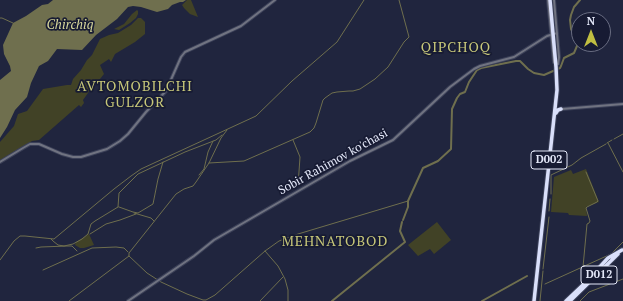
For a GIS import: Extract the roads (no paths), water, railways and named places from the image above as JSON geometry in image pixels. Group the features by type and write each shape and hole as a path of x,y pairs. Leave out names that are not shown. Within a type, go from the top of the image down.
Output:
{"highway":[{"name":"D002","path":"551,0 550,20 554,34"},
{"name":"D002","path":"535,301 558,109 557,67 551,0"},
{"name":"D012","path":"573,300 623,250"},
{"path":"566,301 608,258 623,250"}],"street":[{"path":"0,162 30,144 38,144 73,157 81,157 107,149 128,134 146,112 163,95 181,57 185,52 241,26 274,0"},
{"path":"554,34 553,58 554,64 557,67"},
{"name":"Sobir Rahimov ko'chasi","path":"128,301 194,256 216,239 350,161 393,140 450,87 474,69 515,57 546,37 554,34"},
{"path":"558,109 623,104"}],"water":[{"name":"Chirchiq","path":"53,0 186,0 172,5 168,9 157,12 141,7 128,7 117,19 96,35 82,50 57,49 48,61 39,66 31,83 27,97 15,110 0,138 0,80 11,71 4,54 3,45 13,23"}],"waterway":[{"path":"0,260 14,241 20,236 54,239 114,189 141,169 256,116 292,81 337,42 364,0"},
{"path":"209,163 244,161 310,132 314,128 325,98 332,93 360,89 375,79 388,67 404,42 409,37 399,0"},
{"path":"403,220 408,207 408,201 423,168 438,161 451,149 452,109 460,94 465,92 469,82 477,70 516,61 520,61 534,73 544,75 560,68 564,58 574,53 577,46 578,42 571,29 570,20 574,7 580,0"},
{"path":"0,18 13,23"},
{"path":"69,301 129,256 129,253 176,194 193,186 209,163 221,138 227,130"},
{"path":"614,139 623,134"},
{"path":"118,207 119,193 138,174 185,152 216,140 222,135"},
{"path":"293,140 300,157 298,186"},
{"path":"607,143 612,140"},
{"path":"199,175 204,169 208,152 213,141"},
{"path":"608,143 623,172"},
{"path":"551,194 551,175 572,165 581,158 606,144"},
{"path":"119,207 138,213 153,204 163,162"},
{"path":"583,267 587,224 590,221 586,208 598,201 586,172"},
{"path":"549,211 550,199"},
{"path":"129,256 147,273 161,282 187,294 206,300 215,295 265,251 279,241 408,201"},
{"path":"51,239 58,245 64,246 73,244 88,234 91,224 118,207"},
{"path":"134,213 151,218 154,221"},
{"path":"90,234 106,224 136,214"},
{"path":"543,269 549,217"},
{"path":"332,301 405,242 400,231 402,222"},
{"path":"545,284 611,254 623,242"},
{"path":"36,248 72,246 77,251"},
{"path":"43,270 92,248 116,247 124,248 128,252"},
{"path":"265,251 278,266 285,279 288,290 288,301"},
{"path":"540,301 543,271"},
{"path":"482,301 527,276"},
{"path":"260,301 283,277"},
{"path":"580,301 589,292 623,279"}],"district":[{"name":"QIPCHOQ","path":"456,48"},
{"name":"AVTOMOBILCHI GULZOR","path":"135,96"},
{"name":"MEHNATOBOD","path":"335,242"}]}
